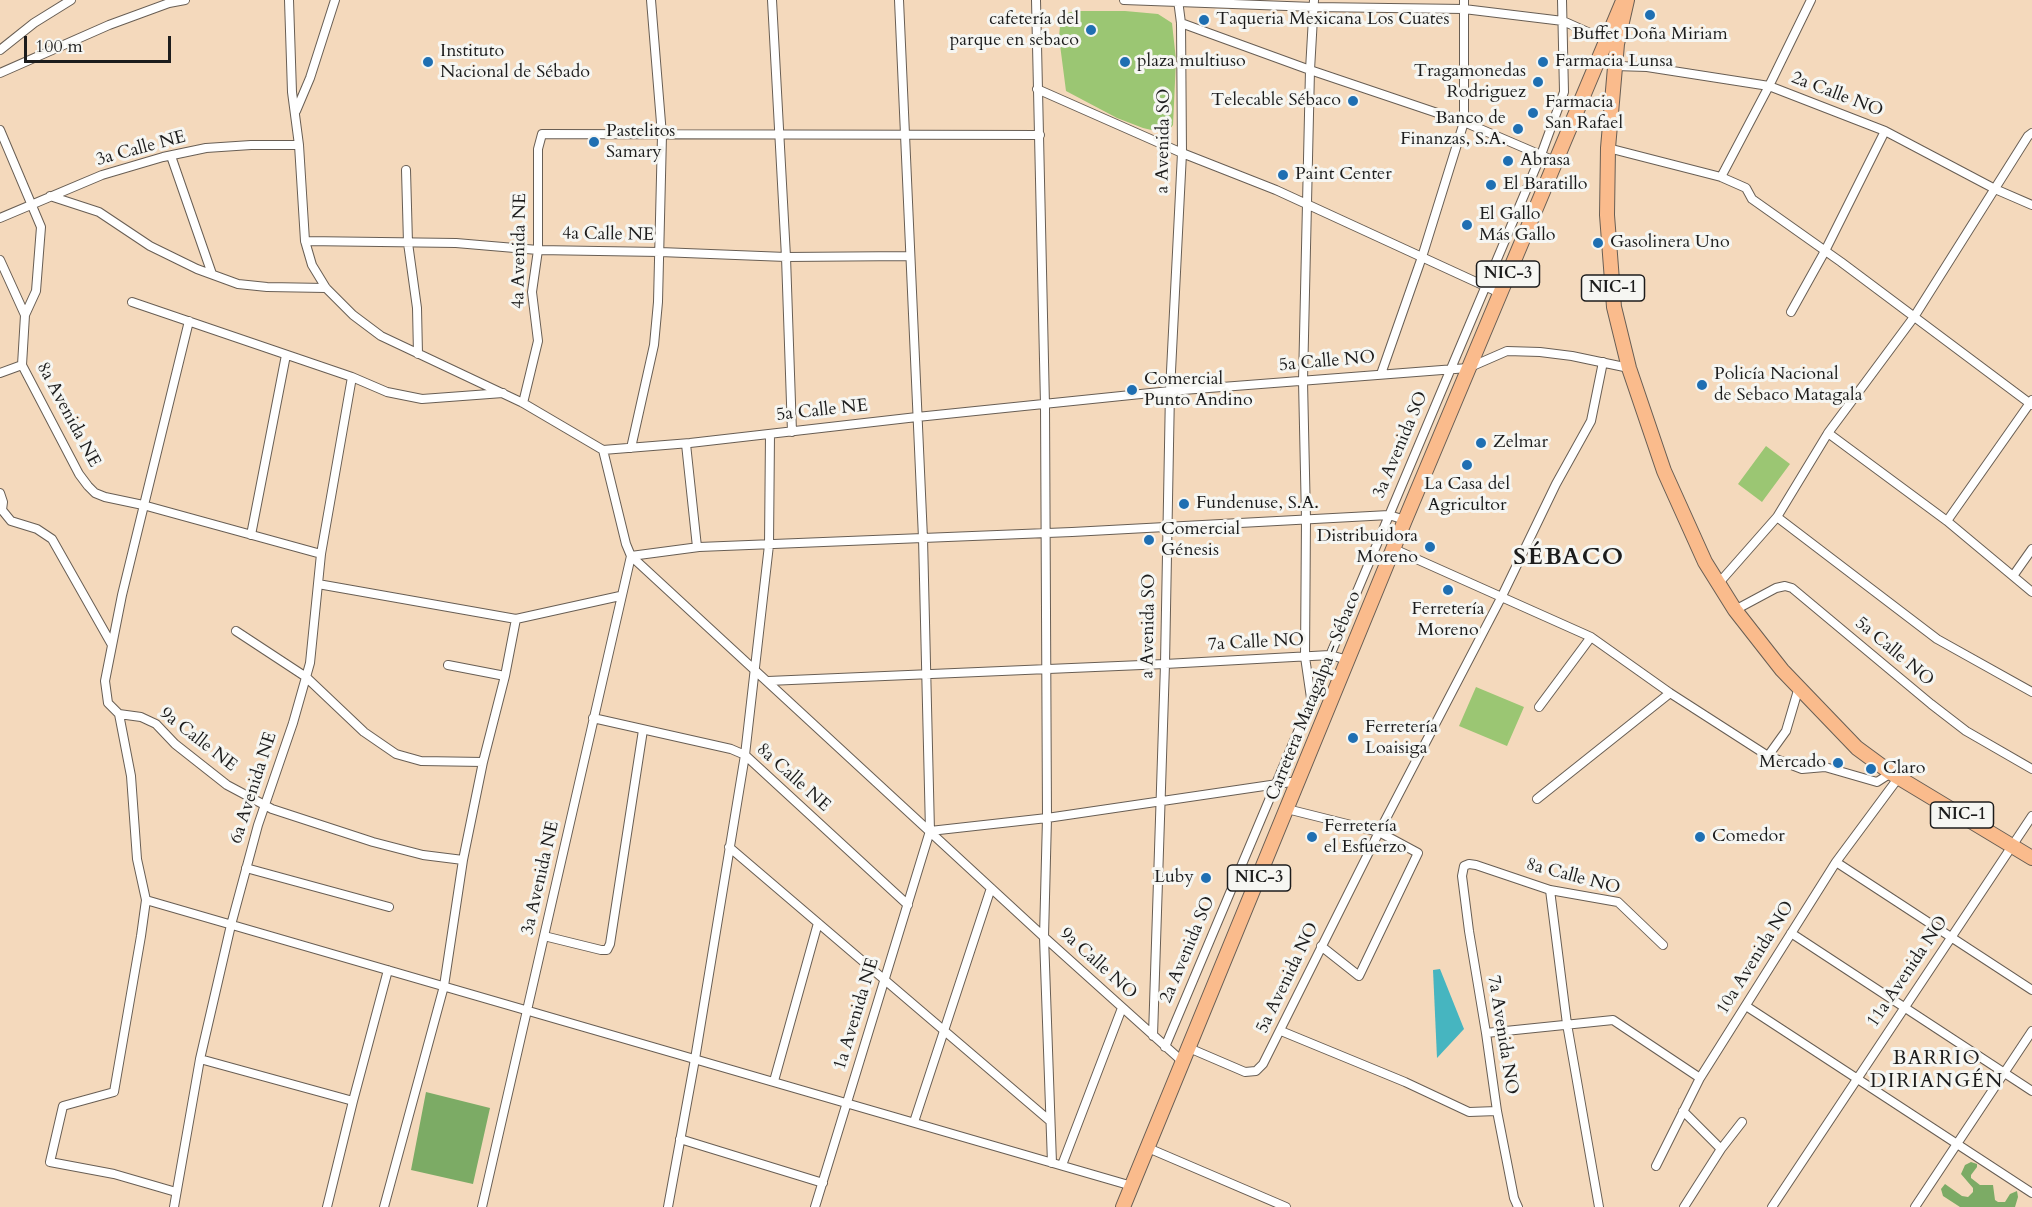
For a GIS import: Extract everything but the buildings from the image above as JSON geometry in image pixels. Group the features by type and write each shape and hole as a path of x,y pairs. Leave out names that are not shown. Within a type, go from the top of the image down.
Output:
{"main road":[{"name":"Carretera Matagalpa - Sébaco","path":"1123,1207 1468,368 1557,162 1608,34 1625,0"},
{"name":"NIC-1","path":"1625,0 1615,66 1608,148 1607,215 1614,307 1629,368 1664,471 1705,562 1735,610 1782,670 1857,748 1895,775 2032,858"}],"street":[{"path":"0,50 34,23 71,0"},
{"path":"0,73 109,25 169,3 185,0"},
{"path":"289,0 292,92 299,145 305,241 312,265 326,288 353,315 381,336 523,403 603,450 631,556 697,547 1045,533 1389,515 1405,520"},
{"path":"296,112 310,78 335,0"},
{"path":"631,448 654,345 660,252 662,135 651,0"},
{"path":"772,0 786,257 792,432"},
{"name":"1a Avenida NE","path":"815,1207 930,831 922,538 899,0"},
{"path":"1036,0 1045,405 1047,818 1044,937 1052,1163"},
{"path":"1124,0 1464,4 1563,21 1592,34 1608,34"},
{"name":"3a Avenida SO","path":"1311,699 1541,155 1564,92 1562,0"},
{"path":"1721,177 1811,0"},
{"name":"a Avenida SO","path":"1153,1036 1165,664 1170,391 1182,153 1181,23 1178,1"},
{"path":"1311,699 1305,657 1306,519 1303,381 1310,70 1314,4"},
{"path":"1382,374 1422,257 1464,122 1464,4"},
{"path":"1181,23 1464,122 1557,162"},
{"name":"2a Calle NO","path":"1615,66 1647,67 1769,86 1886,131 2032,206"},
{"path":"1037,89 1307,205 1500,293"},
{"name":"8a Avenida NE","path":"0,130 41,227 36,291 25,315 22,365 79,474 88,486 95,493 105,497 143,505 321,554"},
{"path":"1791,312 1886,131"},
{"path":"1718,584 1777,517 1828,433 1914,317 2032,133"},
{"name":"4a Avenida NE","path":"523,403 538,341 532,292 538,250 538,149 542,134 662,135"},
{"path":"662,135 1040,135"},
{"name":"3a Calle NE","path":"0,218 102,175 171,156 206,148 299,145"},
{"path":"1608,148 1721,177 1746,188 1752,199 2031,402 1947,521"},
{"path":"171,156 212,274"},
{"path":"406,170 408,243 417,308 418,354"},
{"path":"50,196 99,212 150,246 238,284 326,288"},
{"name":"4a Calle NE","path":"305,241 456,243 538,250 786,257 910,256"},
{"path":"0,260 25,315"},
{"path":"132,302 352,377 387,392 422,399 503,393"},
{"path":"177,1192 114,1174 50,1162 63,1106 114,1092 146,900 137,859 131,776 120,714 108,703 105,681 143,505 189,321"},
{"name":"5a Calle NO","path":"1045,405 1170,391 1468,368 1507,351 1540,352 1629,368"},
{"path":"251,535 286,355"},
{"name":"5a Avenida NO","path":"1189,1048 1245,1072 1256,1071 1263,1064 1379,832 1502,596 1556,484 1591,421 1603,362"},
{"path":"0,374 22,365"},
{"name":"6a Avenida NE","path":"174,1207 200,1059 231,925 246,868 310,663 321,554 352,377"},
{"name":"5a Calle NE","path":"603,450 686,444 917,417 1045,405"},
{"path":"1828,433 1947,521 2032,592"},
{"path":"668,1207 745,755 769,545 770,434"},
{"path":"686,444 697,547"},
{"path":"0,493 3,502 2,510 11,521 37,529 52,540 112,645"},
{"path":"1777,517 1937,639 2032,692"},
{"path":"1394,549 1591,637 1670,693 1768,756 1802,769 1826,766 1877,782 1895,775"},
{"path":"2013,576 2032,549"},
{"name":"3a Avenida NE","path":"482,1207 631,556"},
{"name":"9a Calle NO","path":"631,556 1183,1062"},
{"path":"318,584 516,619 620,596"},
{"name":"5a Calle NO","path":"1735,610 1776,588 1785,586 1792,588 1966,731 2032,769"},
{"path":"384,1207 444,986 463,860 516,619"},
{"path":"236,631 306,677 364,732 396,754 422,761 483,762"},
{"path":"1539,707 1591,637"},
{"name":"7a Calle NO","path":"768,681 1330,655 1348,660"},
{"path":"448,665 505,676"},
{"path":"1768,756 1786,731 1799,687"},
{"path":"1537,799 1670,693"},
{"name":"2a Avenida SO","path":"1166,1047 1311,699"},
{"name":"9a Calle NE","path":"120,714 141,717 156,724 175,744 227,785 272,809 373,842 423,855 463,860"},
{"name":"8a Calle NE","path":"593,718 731,749 745,755 908,905"},
{"path":"544,936 607,950 610,945 643,730"},
{"name":"10a Avenida NO","path":"1656,1166 1700,1078 1836,862 1895,775"},
{"path":"930,831 1047,818 1298,781"},
{"path":"1287,809 1379,832 1418,853 1359,976 1322,946"},
{"name":"11a Avenida NO","path":"1772,1207 2032,816"},
{"path":"729,847 1050,1121"},
{"path":"1836,862 2032,990"},
{"name":"8a Calle NO","path":"1464,866 1476,865 1550,891 1618,902 1663,945"},
{"name":"7a Avenida NO","path":"1464,866 1462,876 1469,931 1497,1112 1514,1198 1518,1207"},
{"path":"246,868 389,907"},
{"path":"914,1122 991,888"},
{"path":"1550,891 1567,1024 1599,1207"},
{"path":"146,900 1132,1186"},
{"path":"774,1081 818,923"},
{"path":"1791,933 2032,1091"},
{"path":"327,1207 388,970"},
{"path":"1746,1006 2032,1193"},
{"path":"1062,1166 1122,1008"},
{"path":"1486,1033 1613,1020 1700,1078"},
{"path":"1281,1031 1405,1082 1469,1113 1497,1112"},
{"path":"1916,1207 2032,1031"},
{"path":"200,1059 353,1101"},
{"path":"1683,1111 1721,1149"},
{"path":"1684,1207 1721,1149 1742,1122"},
{"path":"680,1139 823,1183"},
{"path":"1148,1148 1286,1207"}],"green space":[{"path":"1074,11 1125,11 1158,14 1172,23 1176,60 1173,125 1168,131 1160,132 1143,128 1117,118 1066,91 1059,37 1061,15"},
{"path":"1766,446 1790,464 1762,502 1738,484"},
{"path":"1476,687 1524,707 1507,746 1459,726"},
{"path":"426,1092 490,1108 473,1184 411,1170"},
{"path":"1971,1162 1977,1164 1977,1167 1971,1178 1980,1185 1993,1185 1995,1200 1998,1202 2005,1202 2010,1194 2017,1191 2015,1207 1960,1207 1943,1196 1941,1189 1945,1184 1962,1196 1968,1197 1973,1192 1973,1188 1961,1174 1965,1165"}],"water":[{"path":"1440,969 1464,1029 1437,1058 1433,970"}],"place":[{"name":"Buffet Doña Miriam","path":"1650,15"},
{"name":"Taqueria Mexicana Los Cuates","path":"1204,20"},
{"name":"cafetería del parque en sebaco","path":"1091,30"},
{"name":"Instituto Nacional de Sébado","path":"428,62"},
{"name":"plaza multiuso","path":"1125,62"},
{"name":"Farmacia Lunsa","path":"1543,62"},
{"name":"Tragamonedas Rodriguez","path":"1538,82"},
{"name":"Telecable Sébaco","path":"1353,101"},
{"name":"Farmacia San Rafael","path":"1533,113"},
{"name":"Banco de Finanzas, S.A.","path":"1518,129"},
{"name":"Pastelitos Samary","path":"594,142"},
{"name":"Abrasa","path":"1508,161"},
{"name":"Paint Center","path":"1283,175"},
{"name":"El Baratillo","path":"1491,185"},
{"name":"El Gallo Más Gallo","path":"1467,225"},
{"name":"Gasolinera Uno","path":"1598,243"},
{"name":"Policía Nacional de Sebaco Matagala","path":"1702,385"},
{"name":"Comercial Punto Andino","path":"1132,390"},
{"name":"Zelmar","path":"1481,443"},
{"name":"La Casa del Agricultor","path":"1467,465"},
{"name":"Fundenuse, S.A.","path":"1184,504"},
{"name":"Comercial Génesis","path":"1149,540"},
{"name":"Distribuidora Moreno","path":"1430,547"},
{"name":"Ferretería Moreno","path":"1448,590"},
{"name":"Ferretería Loaisiga","path":"1353,738"},
{"name":"Mercado","path":"1838,763"},
{"name":"Claro","path":"1871,769"},
{"name":"Ferretería el Esfuerzo","path":"1312,837"},
{"name":"Comedor","path":"1700,837"},
{"name":"Luby","path":"1206,878"}],"district":[{"name":"SÉBACO","path":"1569,558"},
{"name":"BARRIO DIRIANGÉN","path":"1937,1070"}]}
